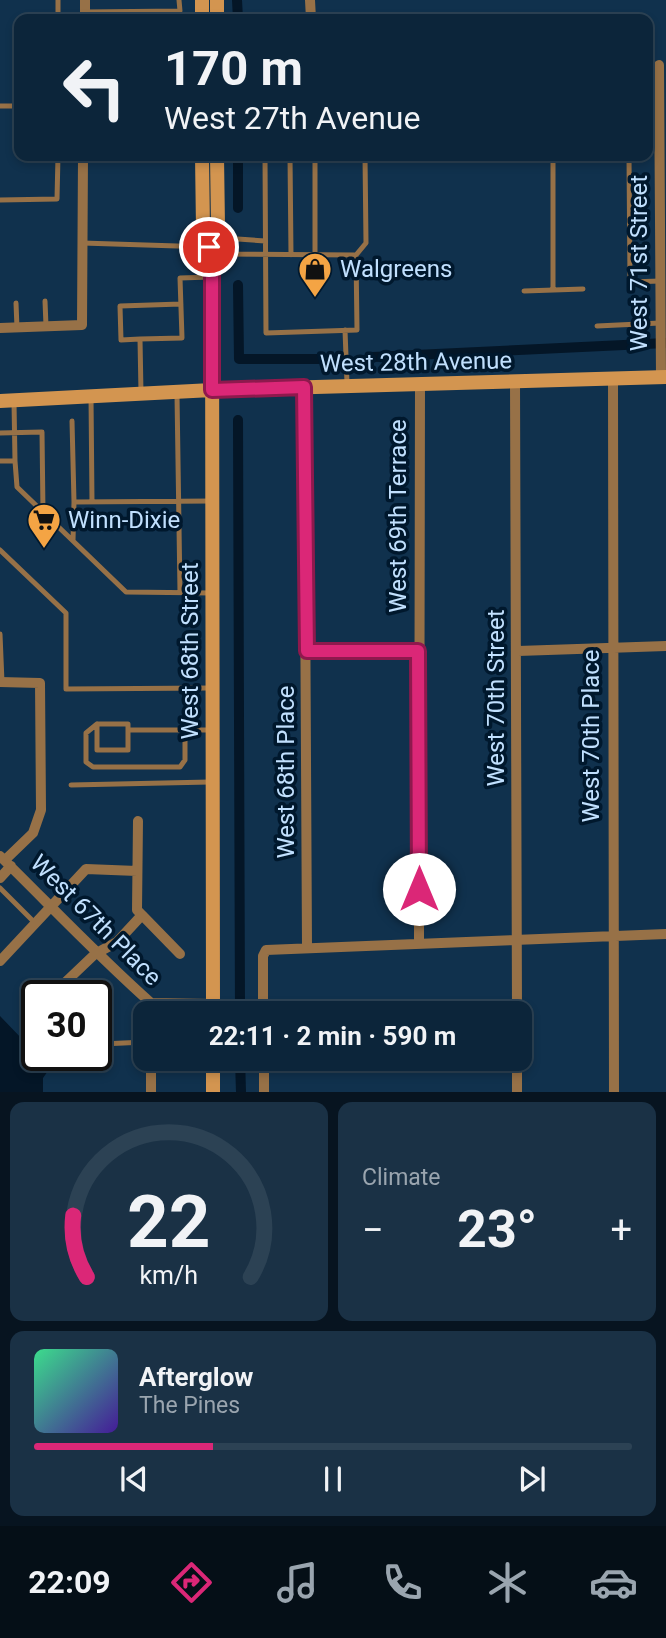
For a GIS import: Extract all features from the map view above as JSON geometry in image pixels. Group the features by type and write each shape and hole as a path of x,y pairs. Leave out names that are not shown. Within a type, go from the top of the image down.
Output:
{"main road":[{"name":"West 68th Street","path":"202,161 203,229 209,247 212,277 213,1001"},
{"name":"West 68th Street","path":"209,247 218,226 217,161"},
{"name":"West 28th Avenue","path":"7,400 177,391 664,377"},
{"path":"213,1071 213,1092"}],"street":[{"name":"West 71st Street","path":"658,65 660,281 664,377"},
{"path":"0,328 82,325 83,161"},
{"name":"West 70th Place","path":"613,380 614,1092"},
{"name":"West 70th Street","path":"515,382 517,1001"},
{"name":"West 69th Terrace","path":"419,942 420,385"},
{"name":"West 68th Place","path":"304,387 307,947"},
{"path":"517,651 666,646"},
{"path":"307,651 418,651"},
{"path":"0,878 5,861 33,833 41,810 40,683 1,682"},
{"path":"138,821 137,910 180,954"},
{"name":"West 67th Place","path":"5,861 51,904 144,1001"},
{"path":"0,961 86,869 137,871"},
{"path":"68,980 96,954 117,942 142,915"},
{"path":"263,1001 262,956 266,950 666,934"},
{"path":"151,1071 151,1092"},
{"path":"264,1071 264,1092"},
{"path":"517,1071 517,1092"}],"lane":[{"path":"85,10 180,11 179,0"},
{"path":"653,125 660,126"},
{"path":"0,200 57,199 58,161"},
{"path":"265,161 266,332 357,330 356,255 366,243 365,161"},
{"path":"290,161 291,255"},
{"path":"315,161 315,255"},
{"path":"553,161 553,290"},
{"path":"629,161 630,282 660,281"},
{"path":"209,247 223,238 265,241"},
{"path":"81,243 209,247 224,254 356,255"},
{"path":"181,304 120,306 121,340 182,338 181,304 180,278 212,277"},
{"path":"524,291 583,289"},
{"path":"45,301 46,326"},
{"path":"16,303 17,327"},
{"path":"597,326 663,323"},
{"path":"345,330 347,387"},
{"path":"140,340 141,393"},
{"path":"177,391 180,592"},
{"path":"91,396 92,502"},
{"path":"7,400 15,433 17,487 126,592 212,593"},
{"path":"72,421 73,541"},
{"path":"0,433 42,432 43,512"},
{"path":"0,461 15,461"},
{"path":"74,502 212,501"},
{"path":"0,550 66,613 66,689 213,688"},
{"path":"0,634 1,682"},
{"path":"97,724 97,750 128,750 128,724 97,724 86,733 86,762 93,767 180,766 185,760 185,730"},
{"path":"128,730 213,730"},
{"path":"71,785 214,782"},
{"path":"0,888 34,923"},
{"path":"112,1044 133,1043"}],"water":[{"path":"0,1016 21,1038 21,1071 48,1071 43,1078 43,1092 0,1092"}],"waterway":[{"path":"237,0 238,14"},
{"path":"238,161 238,208"},
{"path":"238,285 239,359 330,359"},
{"path":"373,357 666,343"},
{"path":"238,420 240,1001"},
{"path":"240,1071 241,1092"}],"place":[{"name":"Walgreens","path":"315,299"},
{"name":"Winn-Dixie","path":"44,550"}],"route":[{"path":"209,247 212,277 212,390 304,387 307,651 418,651 419,889"}]}
